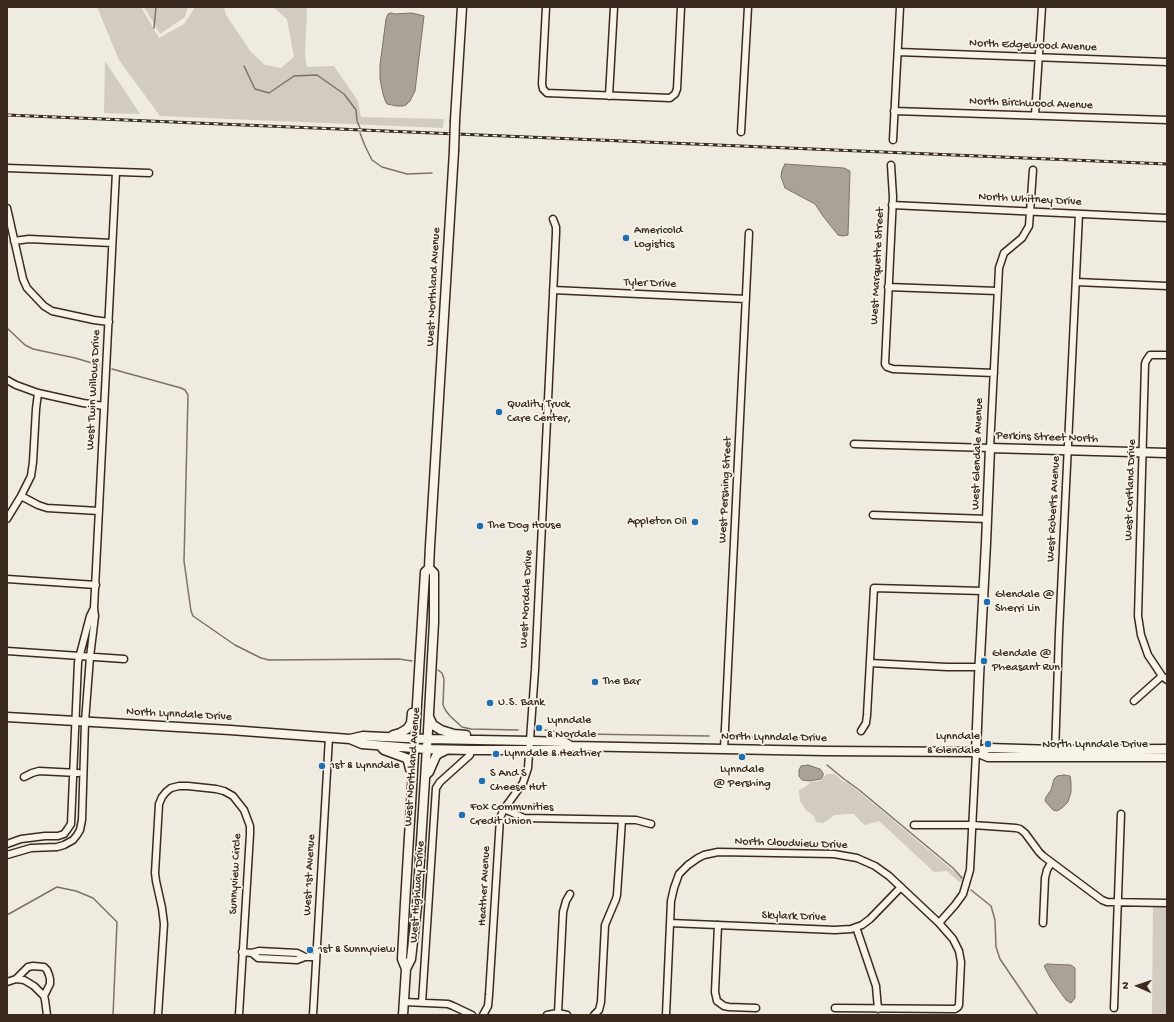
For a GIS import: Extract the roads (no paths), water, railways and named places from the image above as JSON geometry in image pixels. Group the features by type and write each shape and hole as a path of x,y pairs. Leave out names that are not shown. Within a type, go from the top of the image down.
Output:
{"main road":[{"name":"West Northland Avenue","path":"406,969 402,959 412,780 425,572 429,568 462,7"},
{"name":"Perkins Street North","path":"990,448 1167,453"},
{"name":"West Glendale Avenue","path":"976,752 990,448"},
{"name":"West Northland Avenue","path":"403,1015 406,969 411,959 417,906 429,717 434,622 434,573 429,568"},
{"path":"389,737 404,731 411,723 414,684 419,678"},
{"name":"North Lynndale Drive","path":"7,717 329,737 350,739 362,744 426,749 564,750 571,746"},
{"path":"429,717 433,725 441,730 454,734 478,736 483,741"},
{"name":"North Lynndale Drive","path":"350,739 363,736 483,741 564,742 571,746 825,751 976,752 988,748 1055,754 1167,757"},
{"path":"380,746 384,750 406,758 410,765 412,780"},
{"path":"425,776 429,772 436,756 449,749"},
{"name":"North Lynndale Drive","path":"1055,754 1167,749"}],"street":[{"path":"546,7 542,84 543,89 548,94 670,98 674,96 677,89 681,7"},
{"path":"609,96 614,7"},
{"path":"741,132 748,7"},
{"path":"893,140 900,7"},
{"path":"1035,115 1042,7"},
{"name":"North Edgewood Avenue","path":"898,52 1167,62"},
{"name":"North Birchwood Avenue","path":"894,111 1167,120"},
{"name":"West Marquette Street","path":"892,165 892,205 885,359 887,367 893,369 994,373"},
{"path":"7,168 149,173"},
{"name":"West Glendale Avenue","path":"990,448 999,268 1001,258 1022,238 1029,226 1033,170"},
{"name":"West Twin Willows Drive","path":"80,827 82,820 85,722 95,616 94,608 116,172"},
{"name":"North Whitney Drive","path":"892,205 1167,218"},
{"path":"7,208 14,241 27,288 44,306 52,311 109,322"},
{"name":"West Roberts Avenue","path":"1055,754 1058,659 1079,214"},
{"name":"West Nordale Drive","path":"530,741 556,233 556,227 553,219"},
{"name":"West Pershing Street","path":"724,749 750,233"},
{"path":"14,241 29,239 112,243"},
{"path":"1076,282 1167,286"},
{"path":"888,287 997,291"},
{"name":"Tyler Drive","path":"553,290 746,299"},
{"name":"West Cortland Drive","path":"1165,678 1148,655 1142,640 1138,611 1145,364 1147,358 1150,356 1167,355"},
{"path":"7,380 38,393 104,406"},
{"path":"7,519 28,483 32,470 38,393"},
{"name":"Perkins Street North","path":"854,444 990,448"},
{"path":"21,496 47,508 99,511"},
{"path":"872,515 987,518"},
{"path":"7,579 96,585"},
{"path":"861,731 866,723 874,588 984,591"},
{"name":"West Twin Willows Drive","path":"71,824 79,657 90,616 94,608"},
{"path":"7,651 124,659"},
{"path":"870,663 979,667"},
{"path":"1134,701 1165,678"},
{"name":"West 1st Avenue","path":"313,1015 329,737"},
{"name":"Heather Avenue","path":"483,1015 488,1006 489,995 500,818 504,809 523,783 528,768 530,741"},
{"name":"West Highway Drive","path":"422,1003 436,788 440,782 470,755 470,750"},
{"path":"939,923 956,905 963,894 970,870 976,752"},
{"path":"24,777 39,771 84,774"},
{"name":"Sunnyview Circle","path":"158,1015 164,916 155,873 159,804 166,792 171,788 179,786 208,788 224,791 233,796 239,802 248,818 250,834 239,1015"},
{"path":"424,793 436,793"},
{"path":"504,809 524,818 636,820 651,824"},
{"path":"1114,1008 1121,814"},
{"path":"594,1015 599,1010 601,1002 605,925 617,895 622,820"},
{"path":"7,844 21,839 58,836 64,834 71,824 80,827 77,835 69,843 64,845 57,847 31,848 8,855 7,848"},
{"path":"914,824 973,825 1012,827 1020,829 1025,833 1039,852 1051,863 1097,898 1107,902 1167,903"},
{"name":"North Cloudview Drive","path":"666,1015 672,894 676,880 688,864 708,854 718,852 826,853 850,856 875,866 889,876 939,923 953,938 960,956 960,1001 957,1008 953,1010 878,1008"},
{"path":"1043,923 1045,878 1051,863"},
{"name":"Skylark Drive","path":"670,923 835,930 856,927 870,919 901,887"},
{"path":"558,1013 563,912 566,900 570,894"},
{"path":"718,925 715,992 717,1001 724,1006 729,1007 756,1008"},
{"path":"835,1008 878,1008 875,982 856,927"},
{"path":"242,952 252,953 259,951 298,953 305,957 316,957"},
{"path":"7,982 16,979 28,968 33,966 44,968 47,970 50,979 50,984 44,996"},
{"path":"16,979 28,982 38,989 44,996 47,1015"},
{"path":"404,1002 448,1004 460,1012 472,1015"},
{"path":"547,1015 558,1013 567,1015"}],"waterway":[{"path":"154,28 156,7"},
{"path":"244,66 255,89 269,93 294,76 317,75 344,94 356,110 357,121 360,128"},
{"path":"360,133 372,160 382,167 407,174 432,173"},
{"path":"7,328 25,345 33,349 99,365"},
{"path":"112,369 181,388 185,390 188,395 184,561 193,616 235,645 261,658 269,660 399,659 412,661"},
{"path":"438,670 442,673 444,679 443,705 450,716 462,727 471,729 518,730"},
{"path":"545,730 583,734 709,736"},
{"path":"741,737 809,739"},
{"path":"827,765 953,868 962,878"},
{"path":"7,915 57,887 76,891 93,898 117,922 113,1015"},
{"path":"971,890 991,906 995,920 996,947 1000,959 1038,1015"}],"railway":[{"path":"7,115 1167,164"}],"place":[{"name":"Americold Logistics","path":"626,238"},
{"name":"Quality Truck Care Center,","path":"499,412"},
{"name":"Appleton Oil","path":"695,522"},
{"name":"The Dog House","path":"480,526"},
{"name":"Glendale @ Sherri Lin","path":"987,602"},
{"name":"Glendale @ Pheasant Run","path":"984,661"},
{"name":"The Bar","path":"595,682"},
{"name":"U.S. Bank","path":"490,703"},
{"name":"Lynndale & Nordale","path":"539,728"},
{"name":"Lynndale & Glendale","path":"988,744"},
{"name":"Lynndale & Heather","path":"496,754"},
{"name":"Lynndale @ Pershing","path":"742,757"},
{"name":"1st & Lynndale","path":"322,766"},
{"name":"S And S Cheese Hut","path":"482,781"},
{"name":"Fox Communities Credit Union","path":"462,815"},
{"name":"1st & Sunnyview","path":"310,950"}]}
